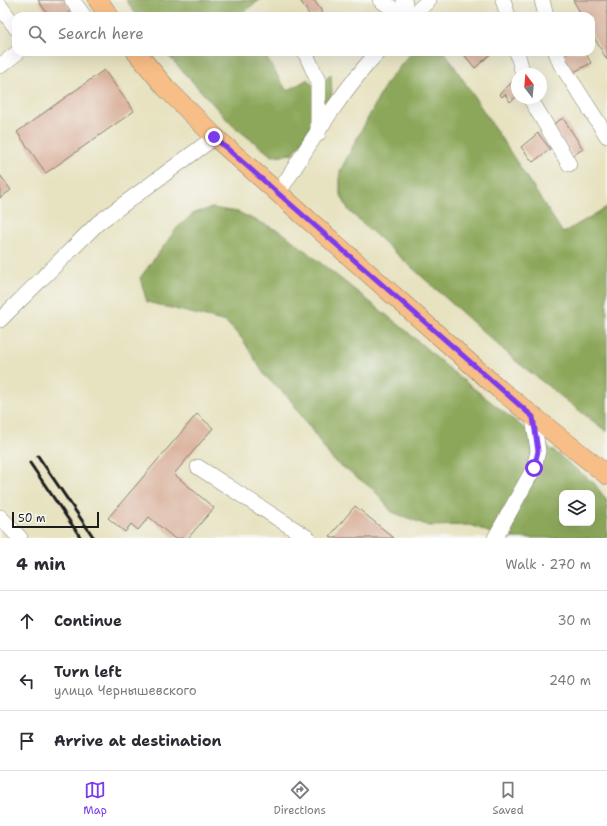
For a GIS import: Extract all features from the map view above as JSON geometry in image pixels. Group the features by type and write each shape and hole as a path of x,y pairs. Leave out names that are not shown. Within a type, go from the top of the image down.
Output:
{"main road":[{"path":"139,56 166,88 214,137 279,192 533,417 607,475"}],"street":[{"path":"380,0 398,12"},
{"path":"404,0 407,12"},
{"path":"416,12 429,0"},
{"path":"503,0 507,12"},
{"path":"542,0 545,12"},
{"path":"0,6 12,22"},
{"path":"0,66 13,56"},
{"path":"307,56 318,80 318,134"},
{"path":"279,192 357,75 374,56"},
{"path":"518,56 521,68"},
{"path":"557,56 560,63 607,136"},
{"path":"534,104 569,164"},
{"path":"0,320 98,223 214,137"},
{"path":"495,538 534,468 538,451 533,417"},
{"path":"198,467 308,538"},
{"path":"0,517 20,538"}],"green space":[{"path":"126,0 260,0 243,12 134,12"},
{"path":"169,56 265,56 287,91 308,79 314,87 331,75 332,98 321,111 293,154 272,156 232,125"},
{"path":"409,56 448,56 563,233 607,207 607,432 517,362 349,211 340,193 340,171 387,82"},
{"path":"212,208 238,212 283,233 404,329 453,372 594,483 607,501 607,538 503,538 471,525 429,526 392,512 374,490 332,459 289,398 265,376 243,340 226,322 147,302 140,278 177,228 194,213"}],"building":[{"path":"38,0 65,0 72,10 69,12 46,12"},
{"path":"300,0 314,0 322,12 308,12"},
{"path":"573,0 607,0 607,60 595,39 595,12 580,12"},
{"path":"465,56 488,56 475,68"},
{"path":"562,56 587,56 591,63 572,73"},
{"path":"104,70 134,111 46,173 17,132"},
{"path":"511,83 511,101 510,102 505,94 502,97 499,94"},
{"path":"563,118 583,149 572,156 552,125"},
{"path":"538,133 550,149 533,162 521,147"},
{"path":"0,175 11,190 0,198"},
{"path":"197,414 213,428 174,474 214,508 188,538 174,538 149,517 138,530 131,524 125,532 108,518"},
{"path":"355,506 394,538 332,538 330,536"}],"railway":[{"path":"38,456 94,538"},
{"path":"30,463 81,538"}],"route":[{"path":"214,137 279,192 368,273 499,389 533,417 538,451 534,468"}]}
